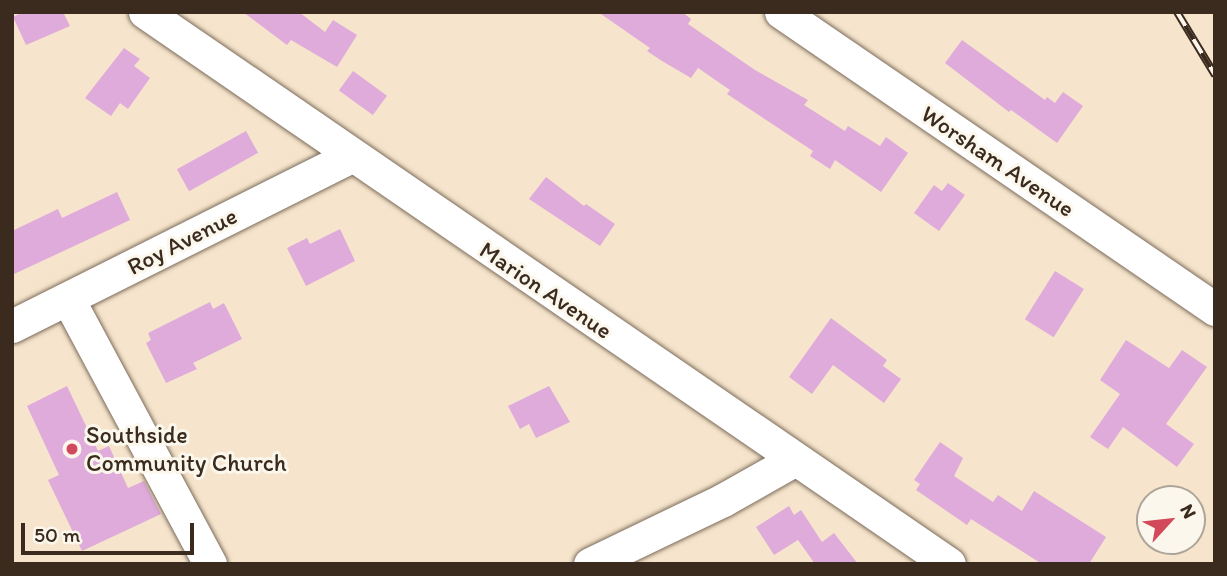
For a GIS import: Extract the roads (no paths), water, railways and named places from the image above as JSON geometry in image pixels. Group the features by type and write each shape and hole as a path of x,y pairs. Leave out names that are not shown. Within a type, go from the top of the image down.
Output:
{"street":[{"name":"Marion Avenue","path":"145,12 351,156 949,564"},
{"name":"Worsham Avenue","path":"781,12 1215,309"},
{"name":"Roy Avenue","path":"12,326 351,156"},
{"path":"68,299 210,564"},
{"path":"590,564 723,500 794,460"}],"railway":[{"path":"1177,12 1215,75"}],"place":[{"name":"Southside Community Church","path":"72,449"}]}
